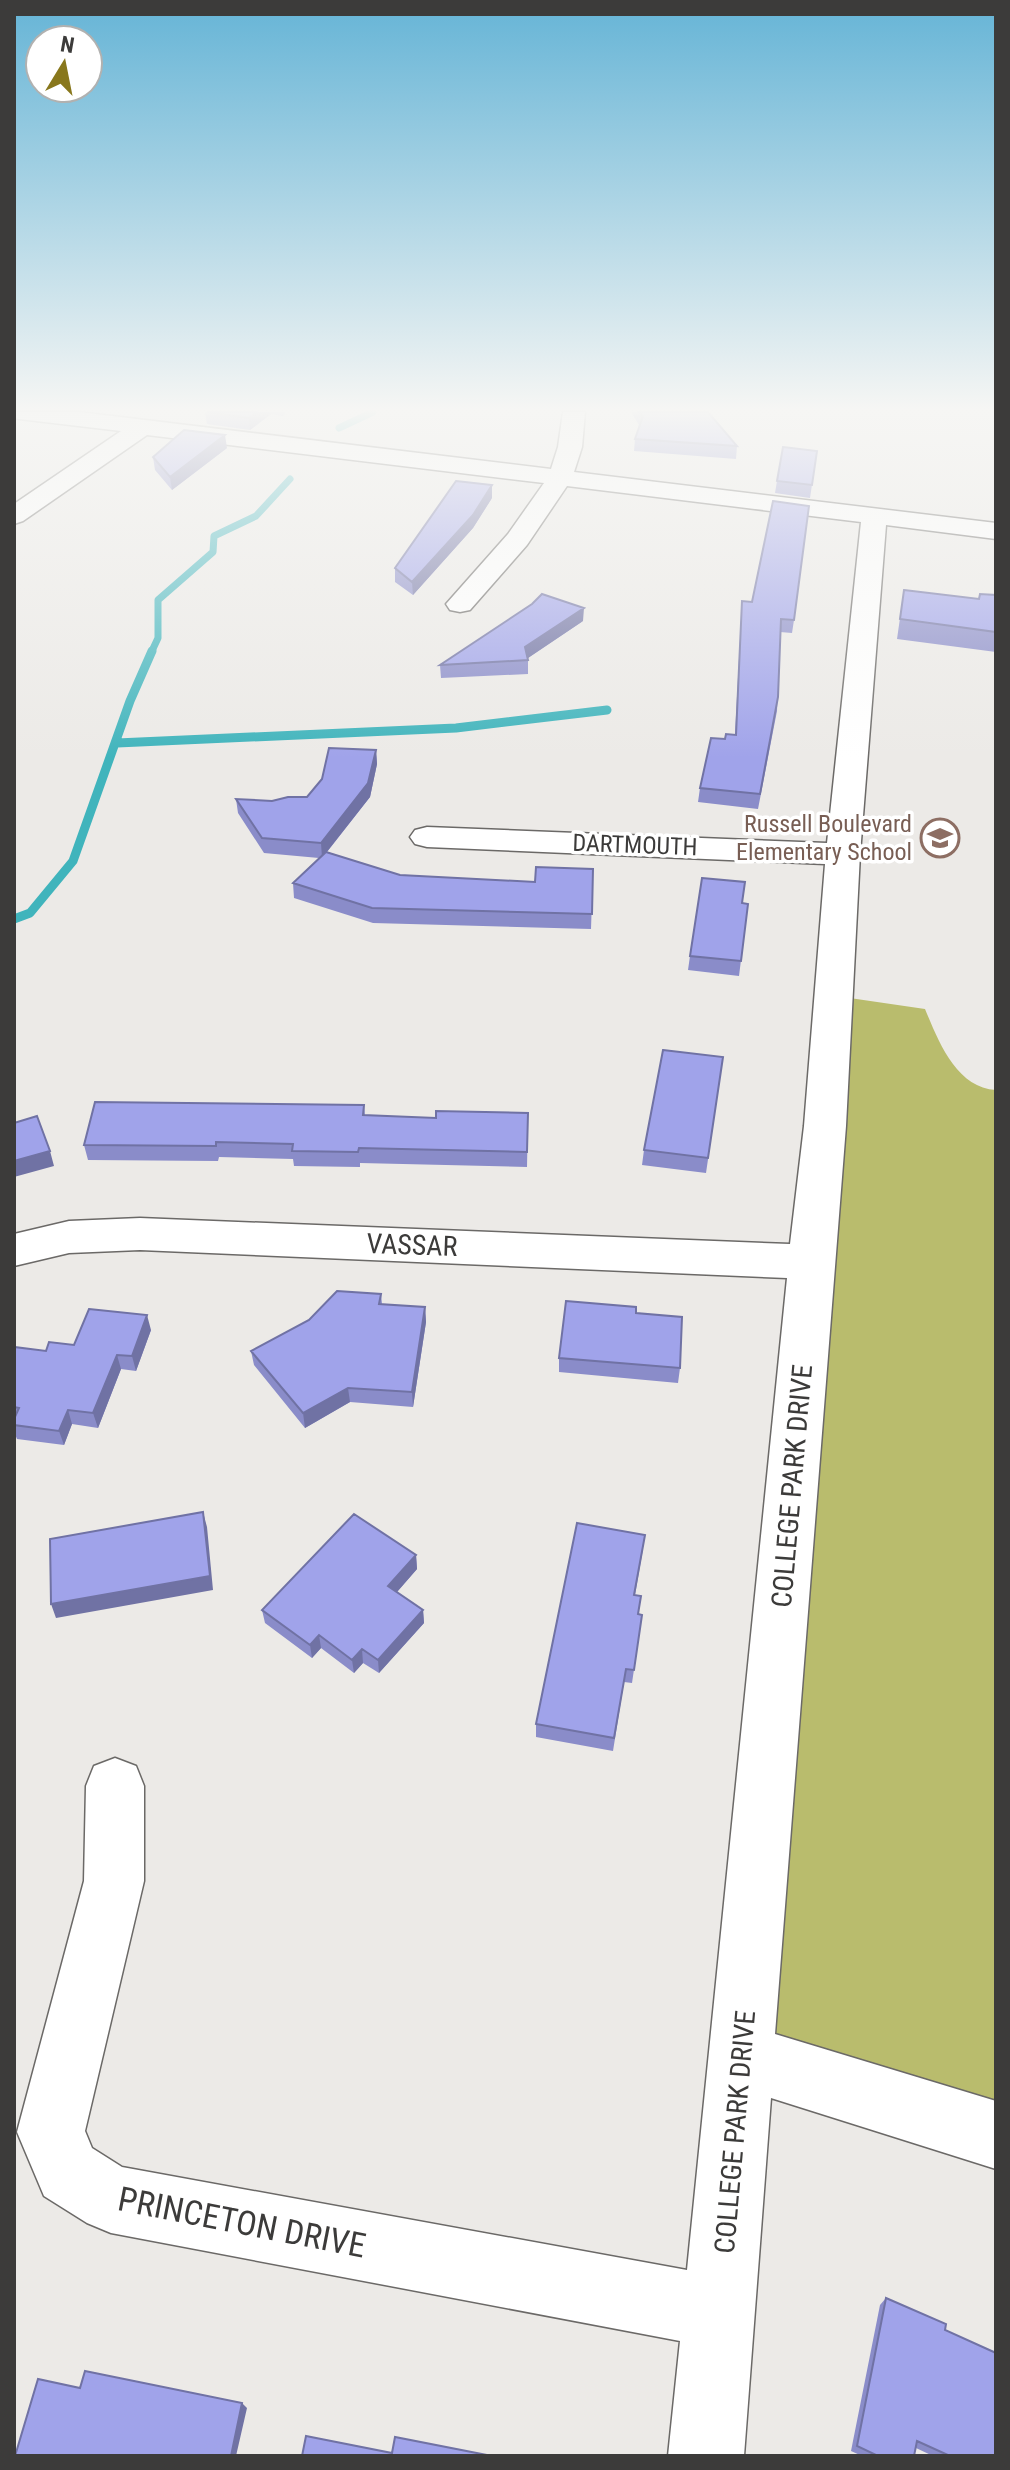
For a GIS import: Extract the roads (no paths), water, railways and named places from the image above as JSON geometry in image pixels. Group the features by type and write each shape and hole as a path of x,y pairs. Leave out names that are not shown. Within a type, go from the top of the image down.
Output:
{"street":[{"path":"460,604 526,527"},
{"name":"COLLEGE PARK DRIVE","path":"706,2456 833,1025 843,854 873,527"},
{"path":"963,527 996,531"},
{"name":"DARTMOUTH","path":"427,837 843,854"},
{"name":"VASSAR","path":"14,1250 69,1237 140,1234 812,1262"},
{"name":"PRINCETON DRIVE","path":"115,1786 114,1881 51,2132 68,2172 111,2199 718,2312"},
{"path":"743,2057 996,2135"}],"waterway":[{"path":"151,653 158,638 158,600 213,552 214,536 232,527"},
{"path":"14,919 30,913 73,861 130,701 152,651"},
{"path":"117,743 456,728 607,710"}],"place":[{"name":"Russell Boulevard Elementary School","path":"940,838"}]}
